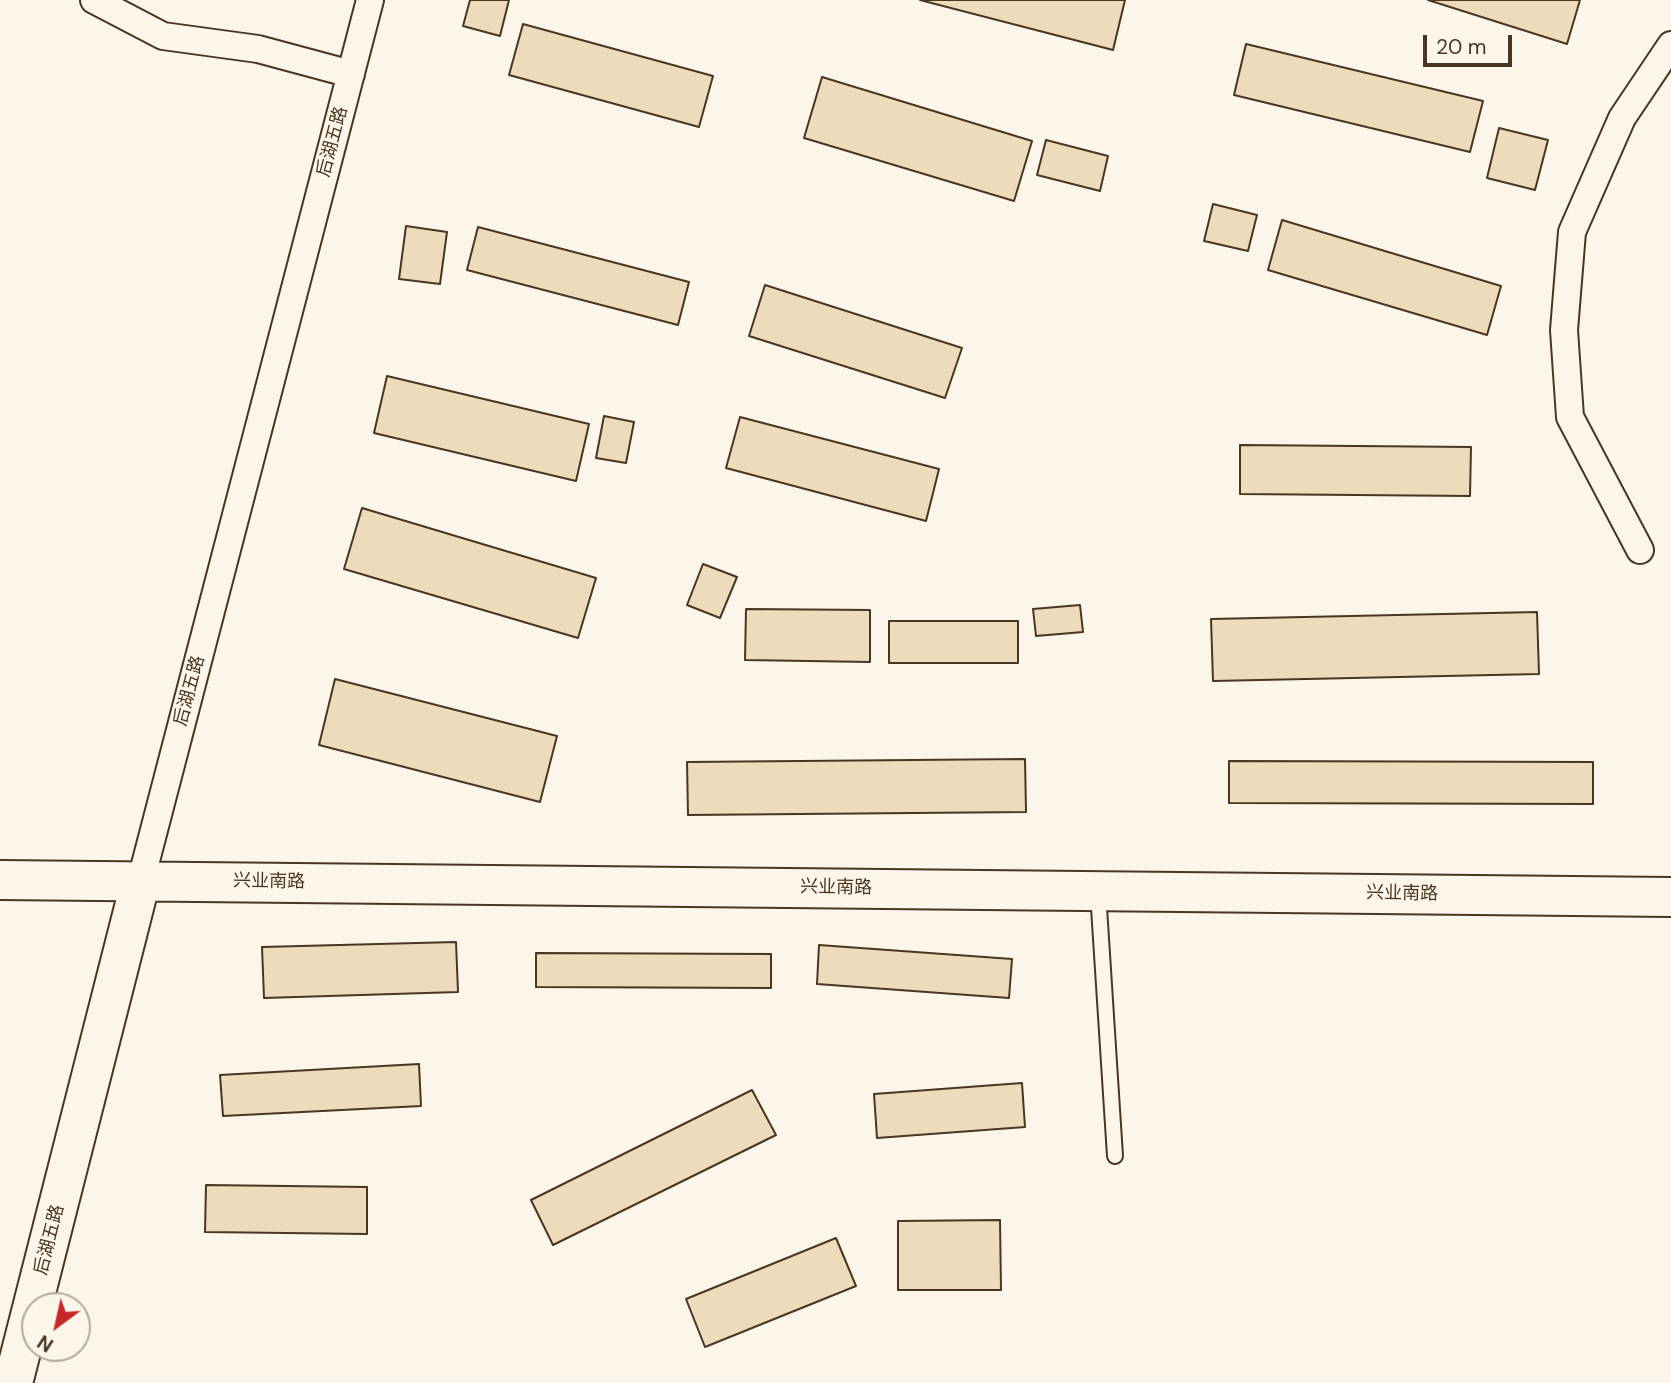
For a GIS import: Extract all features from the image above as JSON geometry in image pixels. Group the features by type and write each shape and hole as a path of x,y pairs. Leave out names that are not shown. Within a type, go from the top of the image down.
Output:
{"street":[{"path":"94,0 163,36 258,49 351,74"},
{"name":"后湖五路","path":"13,1383 370,0"},
{"path":"1640,550 1570,417 1564,330 1572,232 1622,118 1671,45"},
{"name":"兴业南路","path":"0,880 1671,897"}],"lane":[{"path":"1097,891 1115,1156"}],"building":[{"path":"470,0 509,0 500,36 463,26"},
{"path":"920,0 1125,0 1113,50"},
{"path":"1428,0 1580,0 1567,44"},
{"path":"523,24 713,76 699,127 509,75"},
{"path":"1246,44 1483,101 1470,152 1234,95"},
{"path":"822,77 1032,141 1014,201 804,138"},
{"path":"1499,128 1548,140 1535,190 1487,178"},
{"path":"1046,140 1108,156 1100,191 1037,175"},
{"path":"1213,204 1257,215 1248,251 1204,241"},
{"path":"1282,220 1501,286 1487,335 1268,270"},
{"path":"406,226 447,232 440,284 399,279"},
{"path":"478,227 689,282 678,325 467,270"},
{"path":"765,285 962,348 945,398 749,336"},
{"path":"387,376 589,424 576,481 374,433"},
{"path":"604,416 634,422 626,463 596,458"},
{"path":"740,417 939,469 926,521 726,468"},
{"path":"1240,445 1471,447 1470,496 1240,494"},
{"path":"362,508 596,578 578,638 344,569"},
{"path":"703,564 737,577 720,618 687,605"},
{"path":"1080,605 1083,632 1036,636 1033,609"},
{"path":"746,609 870,610 870,662 745,660"},
{"path":"1537,612 1539,674 1213,681 1211,619"},
{"path":"889,621 1018,621 1018,663 889,663"},
{"path":"335,679 557,736 540,802 319,745"},
{"path":"1025,759 1026,812 688,815 687,762"},
{"path":"1229,761 1593,762 1593,804 1229,803"},
{"path":"456,942 458,992 264,998 262,947"},
{"path":"819,945 1012,959 1009,998 817,984"},
{"path":"536,953 771,954 771,988 536,987"},
{"path":"419,1064 421,1106 223,1116 220,1075"},
{"path":"1022,1083 1025,1127 877,1138 874,1094"},
{"path":"752,1090 776,1135 553,1245 531,1200"},
{"path":"206,1185 367,1187 367,1234 205,1232"},
{"path":"1000,1220 1001,1290 898,1290 898,1221"},
{"path":"836,1238 856,1286 705,1347 686,1299"}]}
